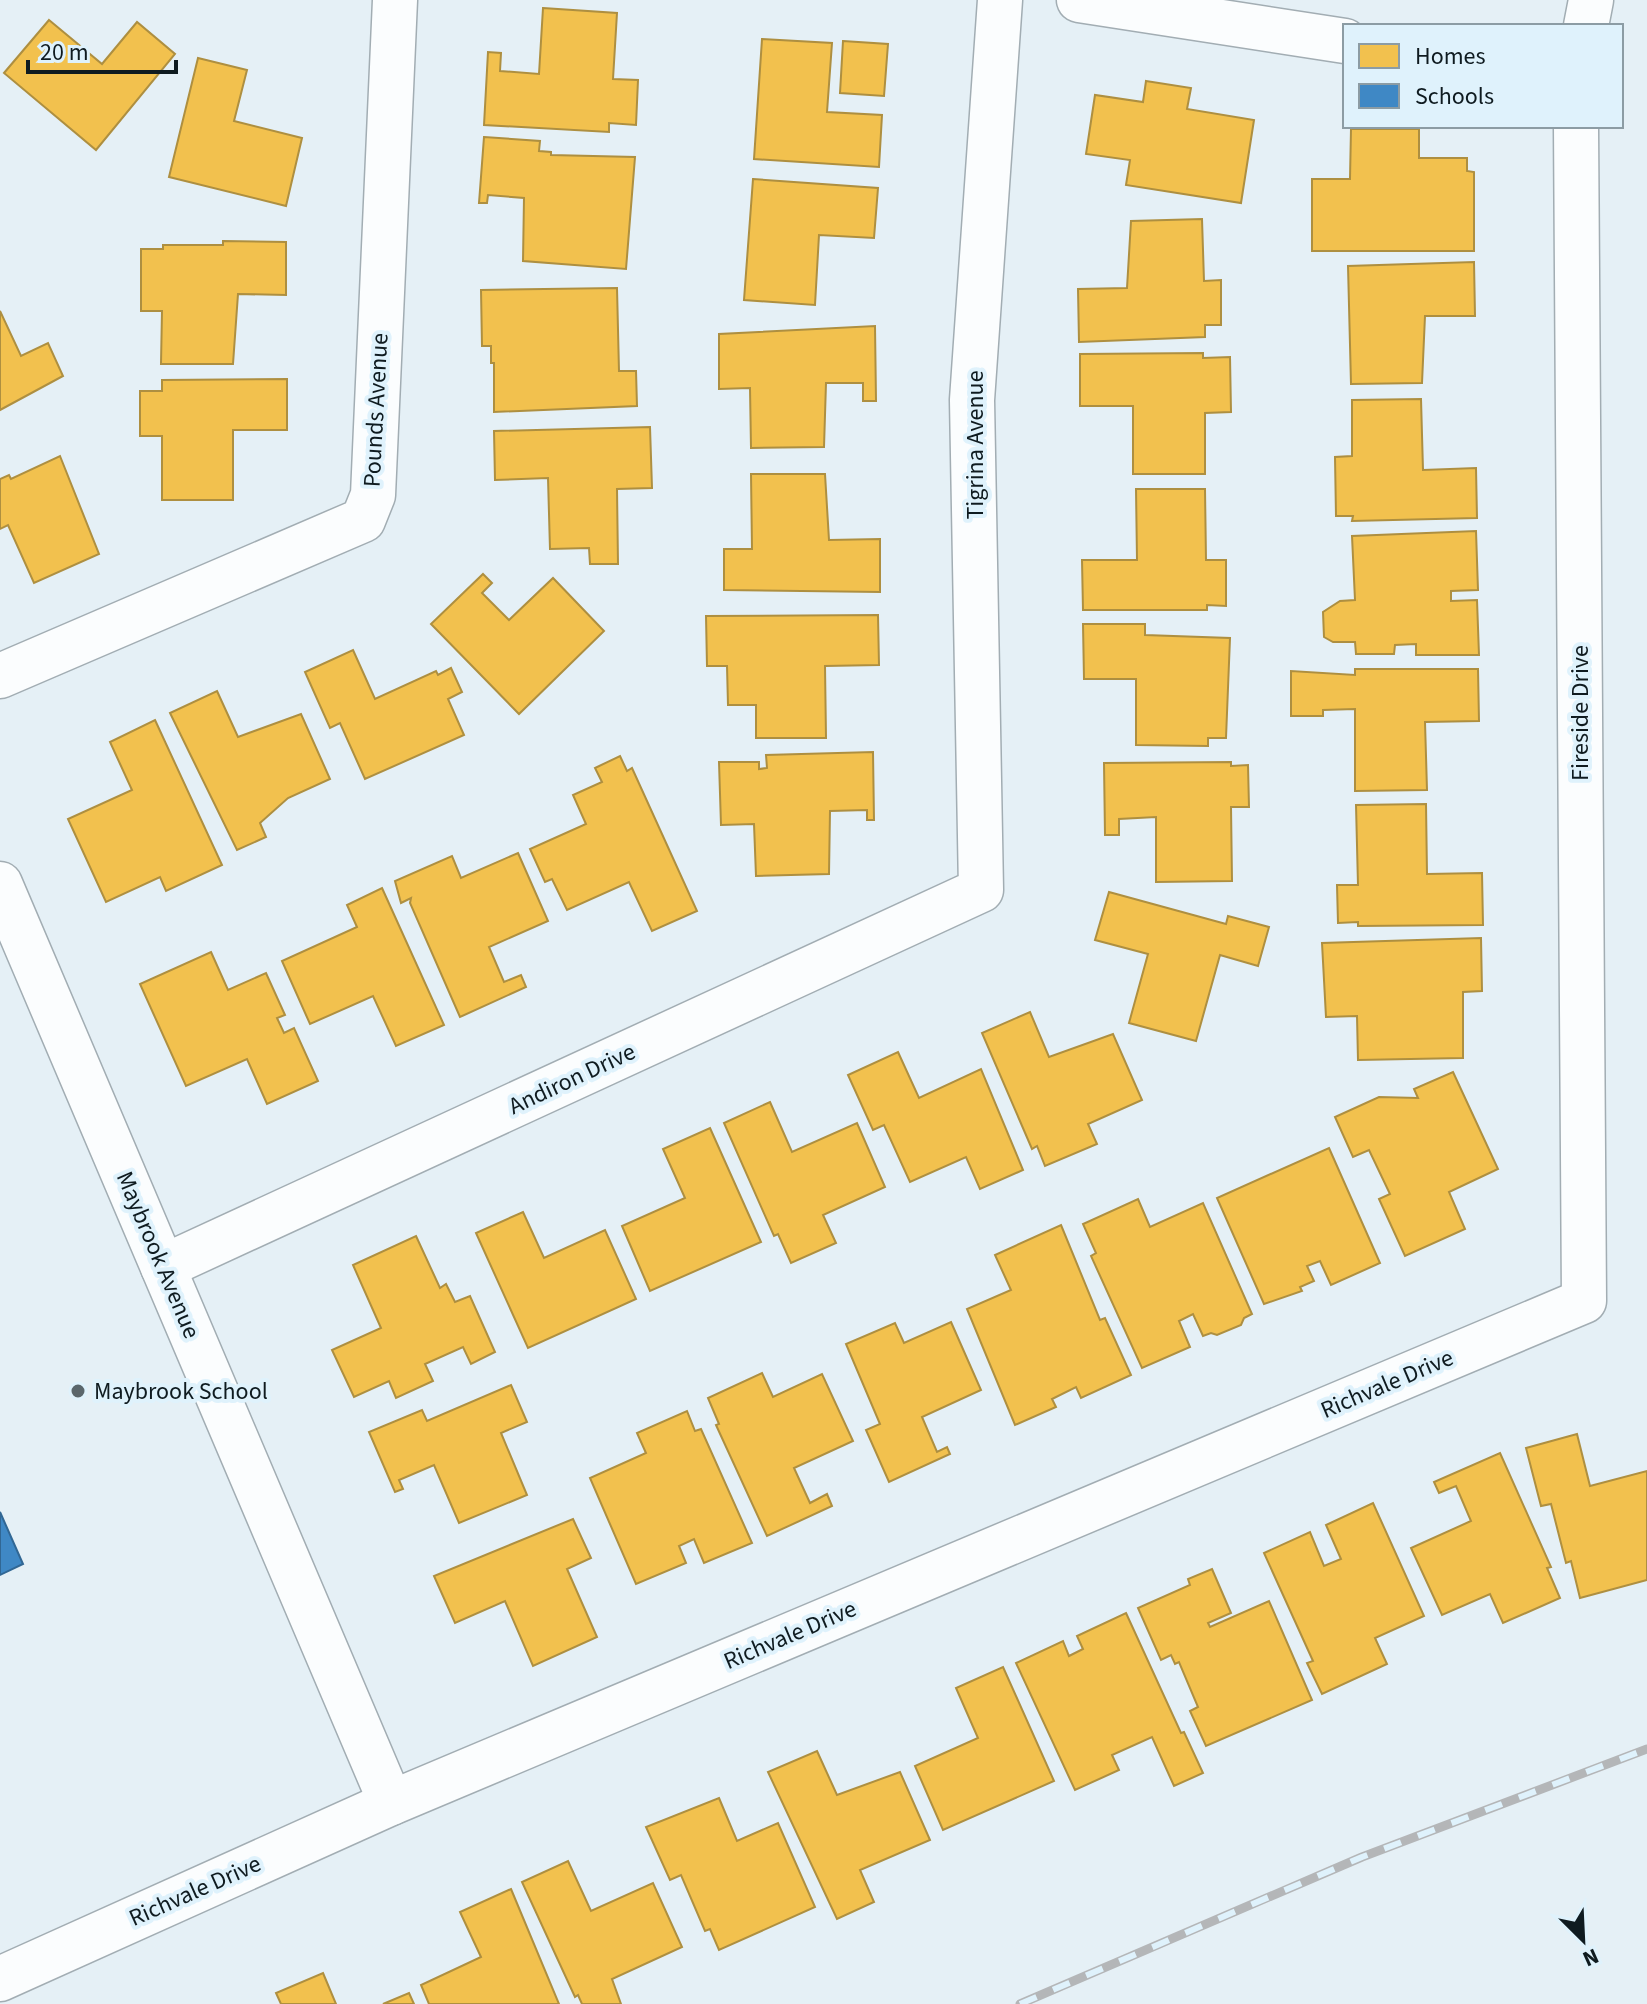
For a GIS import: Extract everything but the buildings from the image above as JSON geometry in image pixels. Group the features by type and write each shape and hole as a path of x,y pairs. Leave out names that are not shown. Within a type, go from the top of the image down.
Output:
{"street":[{"name":"Pounds Avenue","path":"0,676 363,520 373,495 395,0"},
{"name":"Tigrina Avenue","path":"981,890 972,400 1000,0"},
{"path":"1079,0 1343,41"},
{"path":"1586,24 1591,0"},
{"name":"Fireside Drive","path":"1576,128 1584,1301"},
{"name":"Maybrook Avenue","path":"0,884 391,1803"},
{"name":"Andiron Drive","path":"163,1267 981,890"},
{"name":"Richvale Drive","path":"0,1979 391,1803 1584,1301"}],"railway":[{"path":"1020,2004 1362,1857 1647,1749"}],"place":[{"name":"Maybrook School","path":"78,1391"}]}
